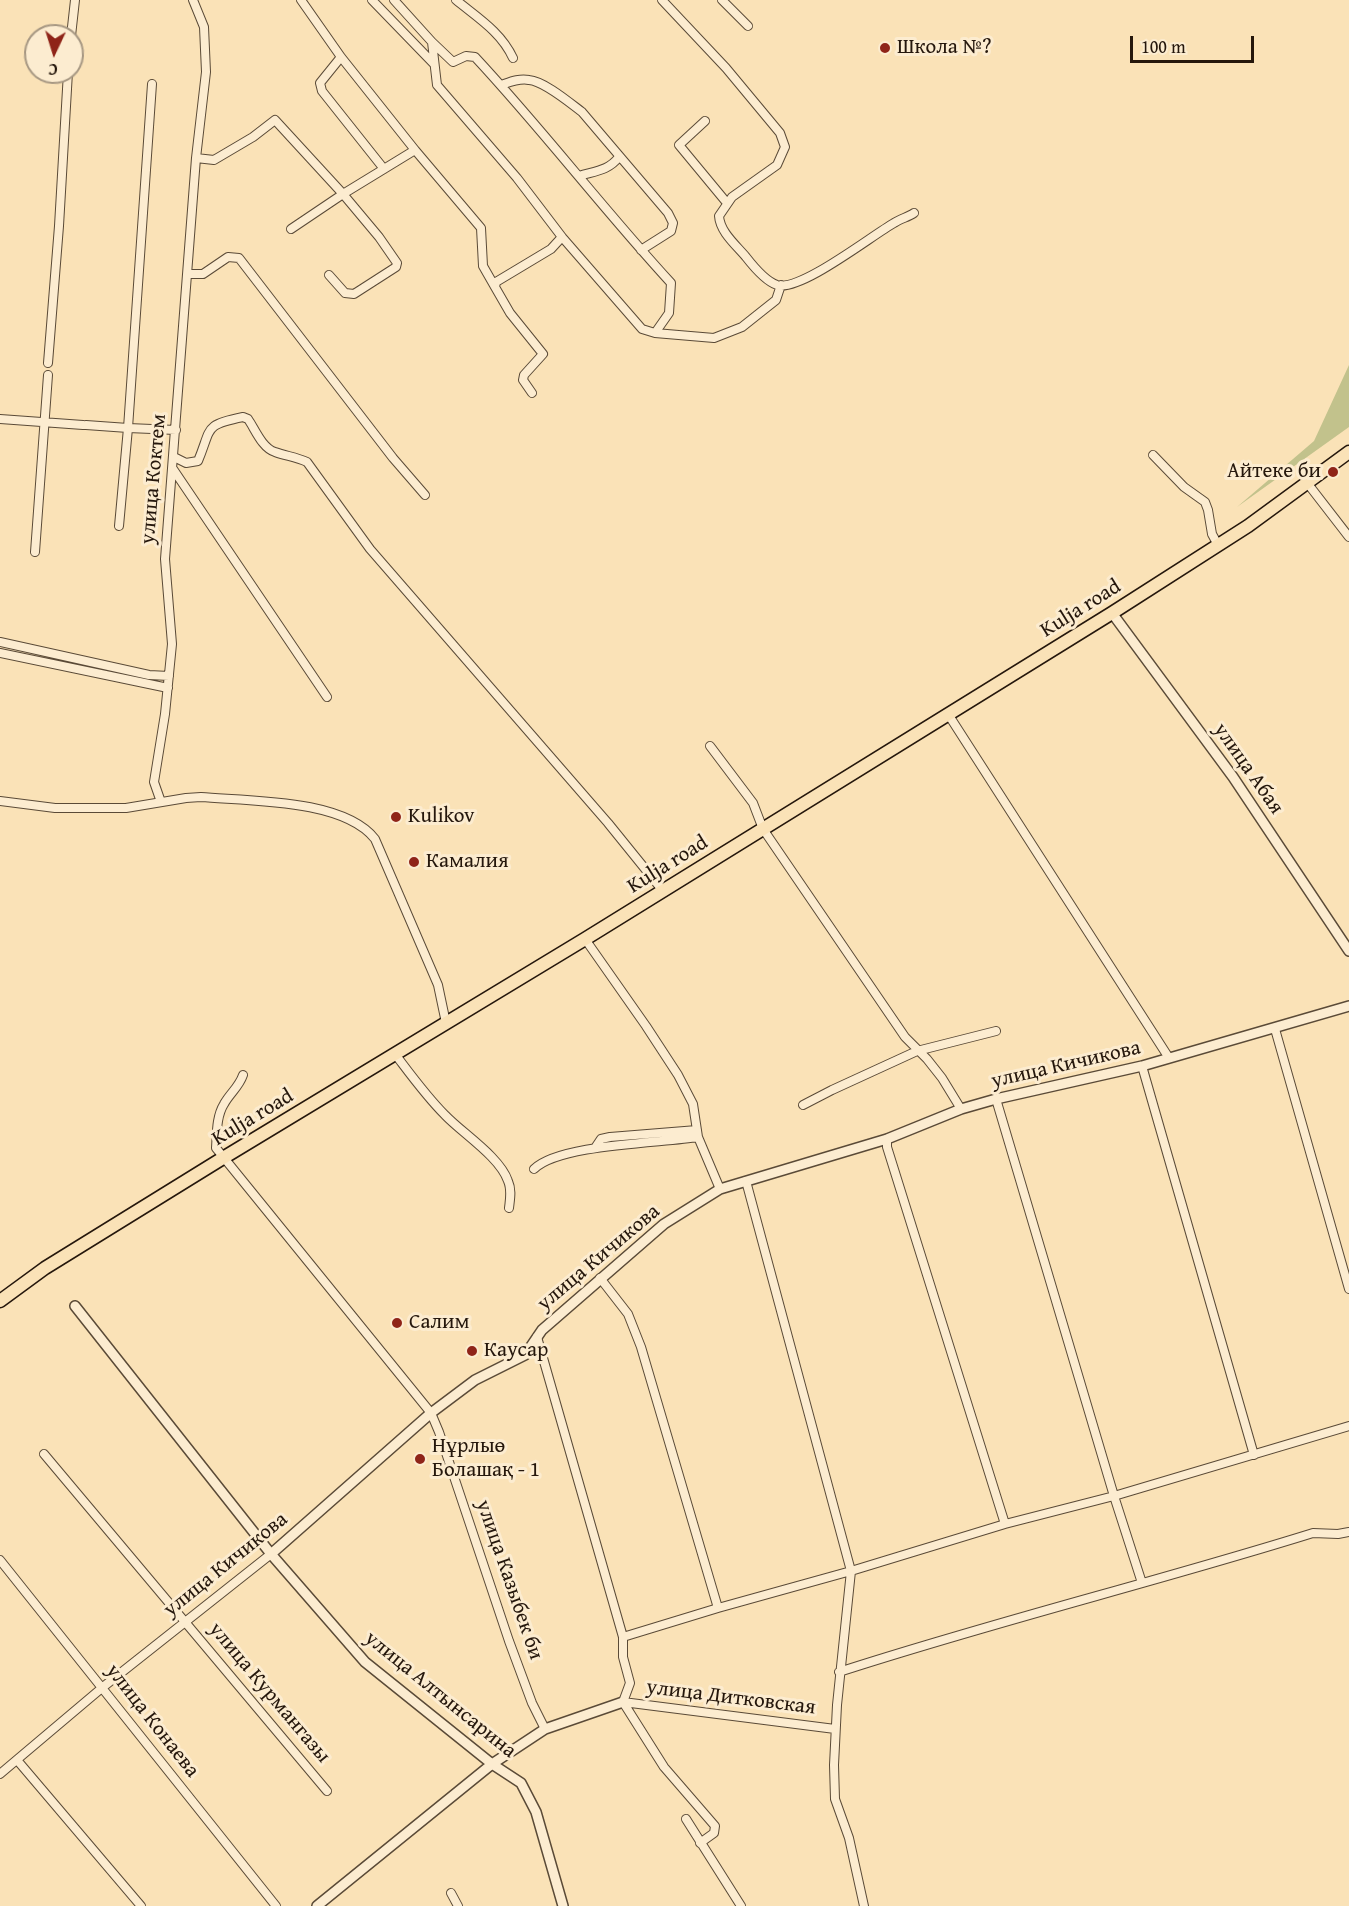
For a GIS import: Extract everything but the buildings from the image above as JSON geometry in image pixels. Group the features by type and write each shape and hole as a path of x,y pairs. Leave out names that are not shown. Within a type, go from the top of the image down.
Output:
{"main road":[{"name":"Kulja road","path":"0,1301 45,1268 585,939 1112,613 1308,484 1349,452"}],"street":[{"path":"72,24 75,0"},
{"name":"улица Коктем","path":"161,802 154,782 172,644 165,559 196,158 206,72 204,27 194,0"},
{"path":"301,0 341,57 481,228 483,267 510,313 543,354 524,375 523,380 532,393"},
{"path":"372,0 434,64"},
{"path":"394,0 453,62 466,56 475,57 671,283 669,314 655,333"},
{"path":"456,0 486,23 506,44 513,58"},
{"path":"662,0 726,68 780,133 785,147 777,165 727,203 719,216 720,224 749,261 769,280 788,285 813,275 894,223 914,213"},
{"path":"722,0 748,26"},
{"path":"432,42 437,85 517,178 562,237 642,329 655,333 714,338 742,327 776,300 781,285"},
{"path":"341,57 320,83 322,91 384,169"},
{"path":"501,85 521,79 532,80 582,112 668,213 673,223 671,231 640,250"},
{"path":"48,363 67,84"},
{"path":"119,526 152,84"},
{"path":"196,158 214,160 253,137 275,120 343,194 396,260 397,266 350,295 345,293 329,275"},
{"path":"705,121 679,145 727,203"},
{"path":"291,229 415,150"},
{"path":"579,176 602,171 612,166 619,157"},
{"path":"495,287 496,282 551,249 562,237"},
{"path":"188,274 203,274 228,258 239,258 393,458 425,495"},
{"path":"35,552 48,375"},
{"path":"174,458 192,464 198,461 208,431 213,425 243,417 248,419 267,448 307,462 370,549 608,823 663,891"},
{"path":"0,419 176,430"},
{"path":"1153,455 1184,487 1205,502 1209,510 1212,534 1218,544"},
{"path":"173,469 327,697"},
{"path":"1308,484 1349,537"},
{"name":"улица Абая","path":"1112,613 1233,777 1349,951"},
{"path":"0,642 149,675 169,676"},
{"path":"0,653 168,688"},
{"path":"948,714 1169,1058"},
{"path":"710,746 753,803 764,829 904,1037 927,1059 961,1109"},
{"path":"0,801 55,808 126,808 201,797 294,804 343,816 367,829 375,839 438,985 446,1023"},
{"path":"585,939 678,1075 693,1104 698,1133 720,1189"},
{"name":"улица Кичикова","path":"0,1774 103,1687 271,1554 431,1413 475,1380 520,1359 537,1337 600,1278 664,1224 720,1189 887,1139 961,1109 1142,1066 1349,1006"},
{"path":"1275,1029 1349,1289"},
{"path":"803,1105 917,1051 996,1031"},
{"path":"395,1054 434,1103 487,1153 505,1174 509,1181 511,1196 509,1208"},
{"path":"1142,1066 1254,1455"},
{"path":"223,1158 216,1148 217,1124 223,1104 240,1083 243,1075"},
{"path":"996,1099 1114,1497 1142,1583"},
{"path":"534,1169 543,1162 595,1148 698,1133"},
{"path":"887,1139 887,1147 1005,1524"},
{"name":"улица Казыбек би","path":"223,1158 431,1413 509,1641 532,1703 545,1729"},
{"path":"746,1181 851,1572 839,1672 835,1729 835,1798 849,1838 864,1906"},
{"path":"600,1278 628,1314 641,1347 718,1608"},
{"name":"улица Алтынсарина","path":"75,1306 271,1554 365,1662 492,1764 521,1783 536,1812 563,1906"},
{"path":"537,1337 623,1637 623,1657 630,1683 623,1702"},
{"path":"623,1637 718,1608 851,1572 1005,1524 1114,1497 1349,1426"},
{"name":"улица Курмангазы","path":"44,1454 327,1791"},
{"path":"839,1672 930,1643 1171,1576 1313,1533 1349,1532"},
{"name":"улица Конаева","path":"0,1560 276,1906"},
{"path":"317,1906 492,1764 545,1729 623,1702"},
{"path":"623,1702 664,1767 716,1826 714,1833 700,1843"},
{"name":"улица Дитковская","path":"623,1702 835,1729"},
{"path":"17,1760 141,1906"},
{"path":"686,1819 741,1906"},
{"path":"451,1893 458,1906"}],"green space":[{"path":"1349,365 1349,427 1237,507 1314,441"}],"place":[{"name":"Школа №?","path":"885,48"},
{"name":"Айтеке би","path":"1333,472"},
{"name":"Kulikov","path":"396,817"},
{"name":"Камалия","path":"414,862"},
{"name":"Салим","path":"397,1323"},
{"name":"Каусар","path":"472,1351"},
{"name":"Нұрлыө Болашақ - 1","path":"420,1459"}]}
